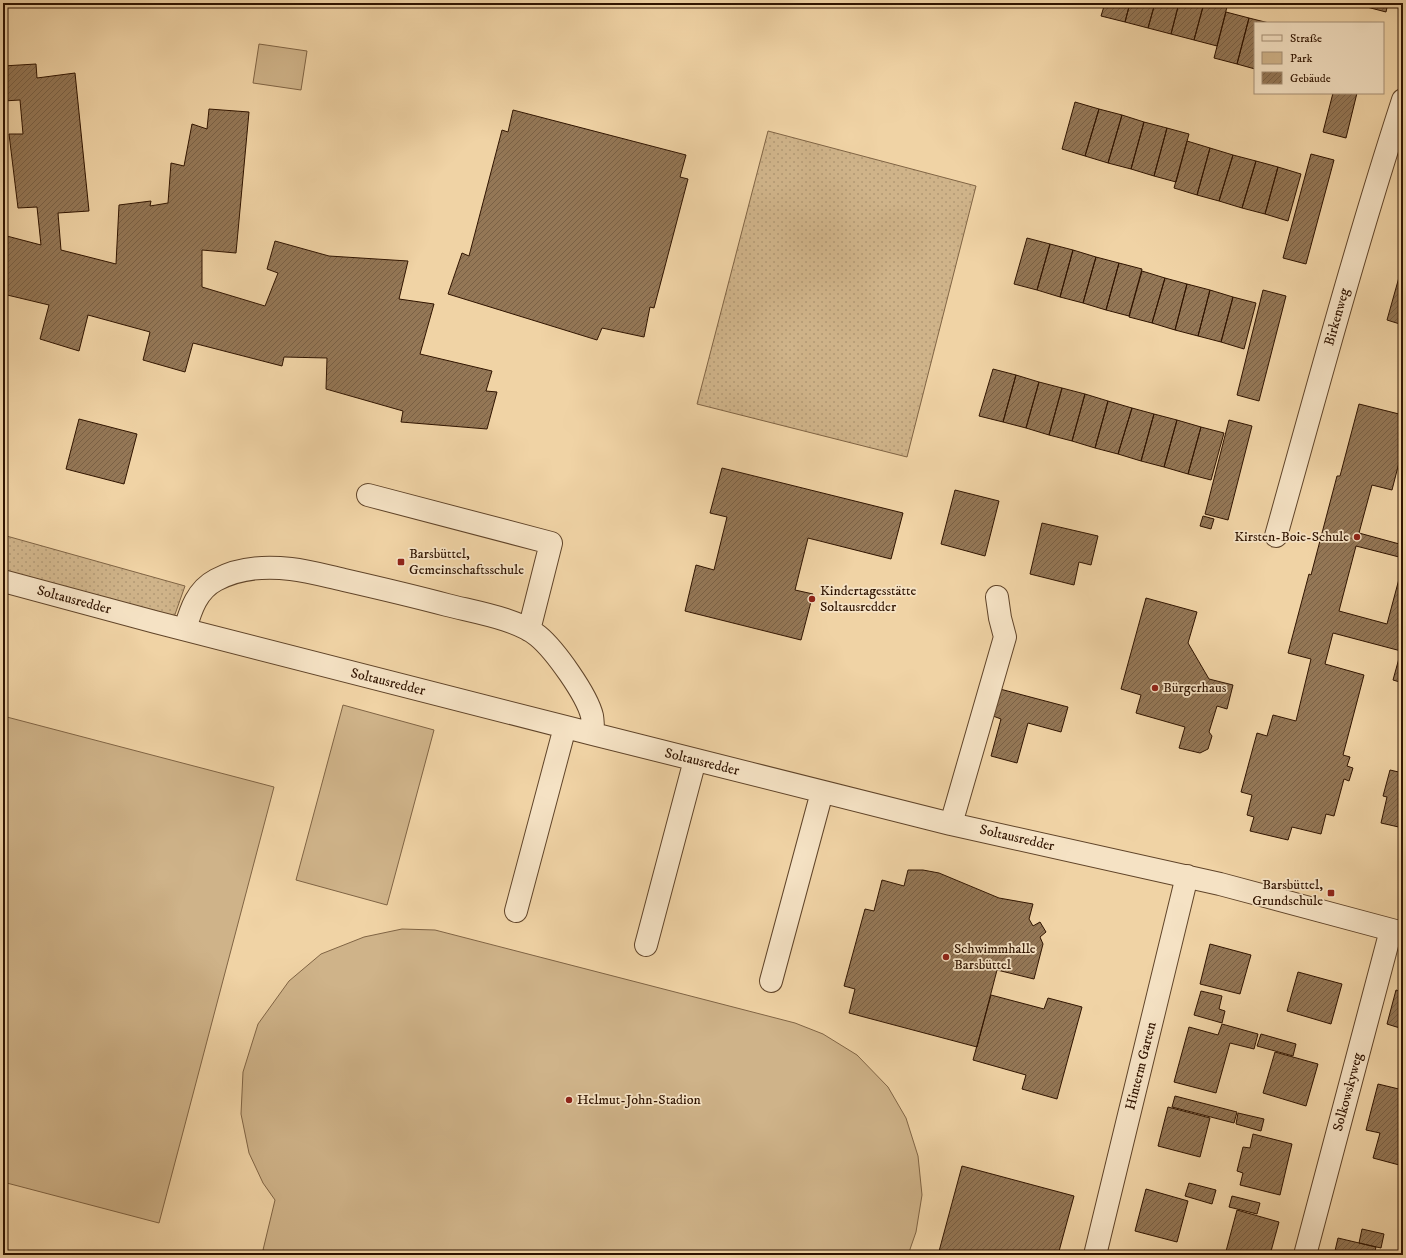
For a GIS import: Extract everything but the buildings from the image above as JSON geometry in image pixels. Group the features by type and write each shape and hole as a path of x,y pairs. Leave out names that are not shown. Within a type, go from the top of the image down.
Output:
{"street":[{"name":"Birkenweg","path":"1276,536 1343,296 1403,100"},
{"path":"368,495 551,542 529,630"},
{"path":"185,629 191,608 206,587 216,580 243,571 270,568 306,571 395,592 516,624 538,636 549,647 572,678 586,701 592,717 593,734"},
{"name":"Soltausredder","path":"3,581 822,792 951,824 1187,876 1397,932"},
{"path":"951,824 1005,637 997,597"},
{"path":"516,911 565,727"},
{"path":"646,945 695,760"},
{"path":"772,981 822,792"},
{"name":"Hinterm Garten","path":"1095,1255 1187,876"},
{"name":"Solkowskyweg","path":"1305,1255 1397,932"}],"green space":[{"path":"259,44 307,51 301,90 253,83"},
{"path":"768,131 976,186 907,457 697,404"},
{"path":"3,535 185,586 173,620 3,573"},
{"path":"343,705 434,730 387,905 296,880"},
{"path":"3,716 274,787 159,1223 3,1182"},
{"name":"Helmut-John-Stadion","path":"402,929 435,930 795,1023 823,1034 857,1055 888,1087 906,1118 918,1156 922,1195 916,1232 908,1255 283,1255 263,1250 275,1200 263,1183 249,1153 241,1114 243,1072 258,1024 289,981 321,954 364,937"}],"place":[{"name":"Kirsten-Boie-Schule","path":"1357,537"},
{"name":"Barsbüttel, Gemeinschaftsschule","path":"401,562"},
{"name":"Kindertagesstätte Soltausredder","path":"812,599"},
{"name":"Bürgerhaus","path":"1155,688"},
{"name":"Barsbüttel, Grundschule","path":"1331,893"},
{"name":"Schwimmhalle Barsbüttel","path":"946,957"},
{"name":"Helmut-John-Stadion","path":"569,1100"}]}
